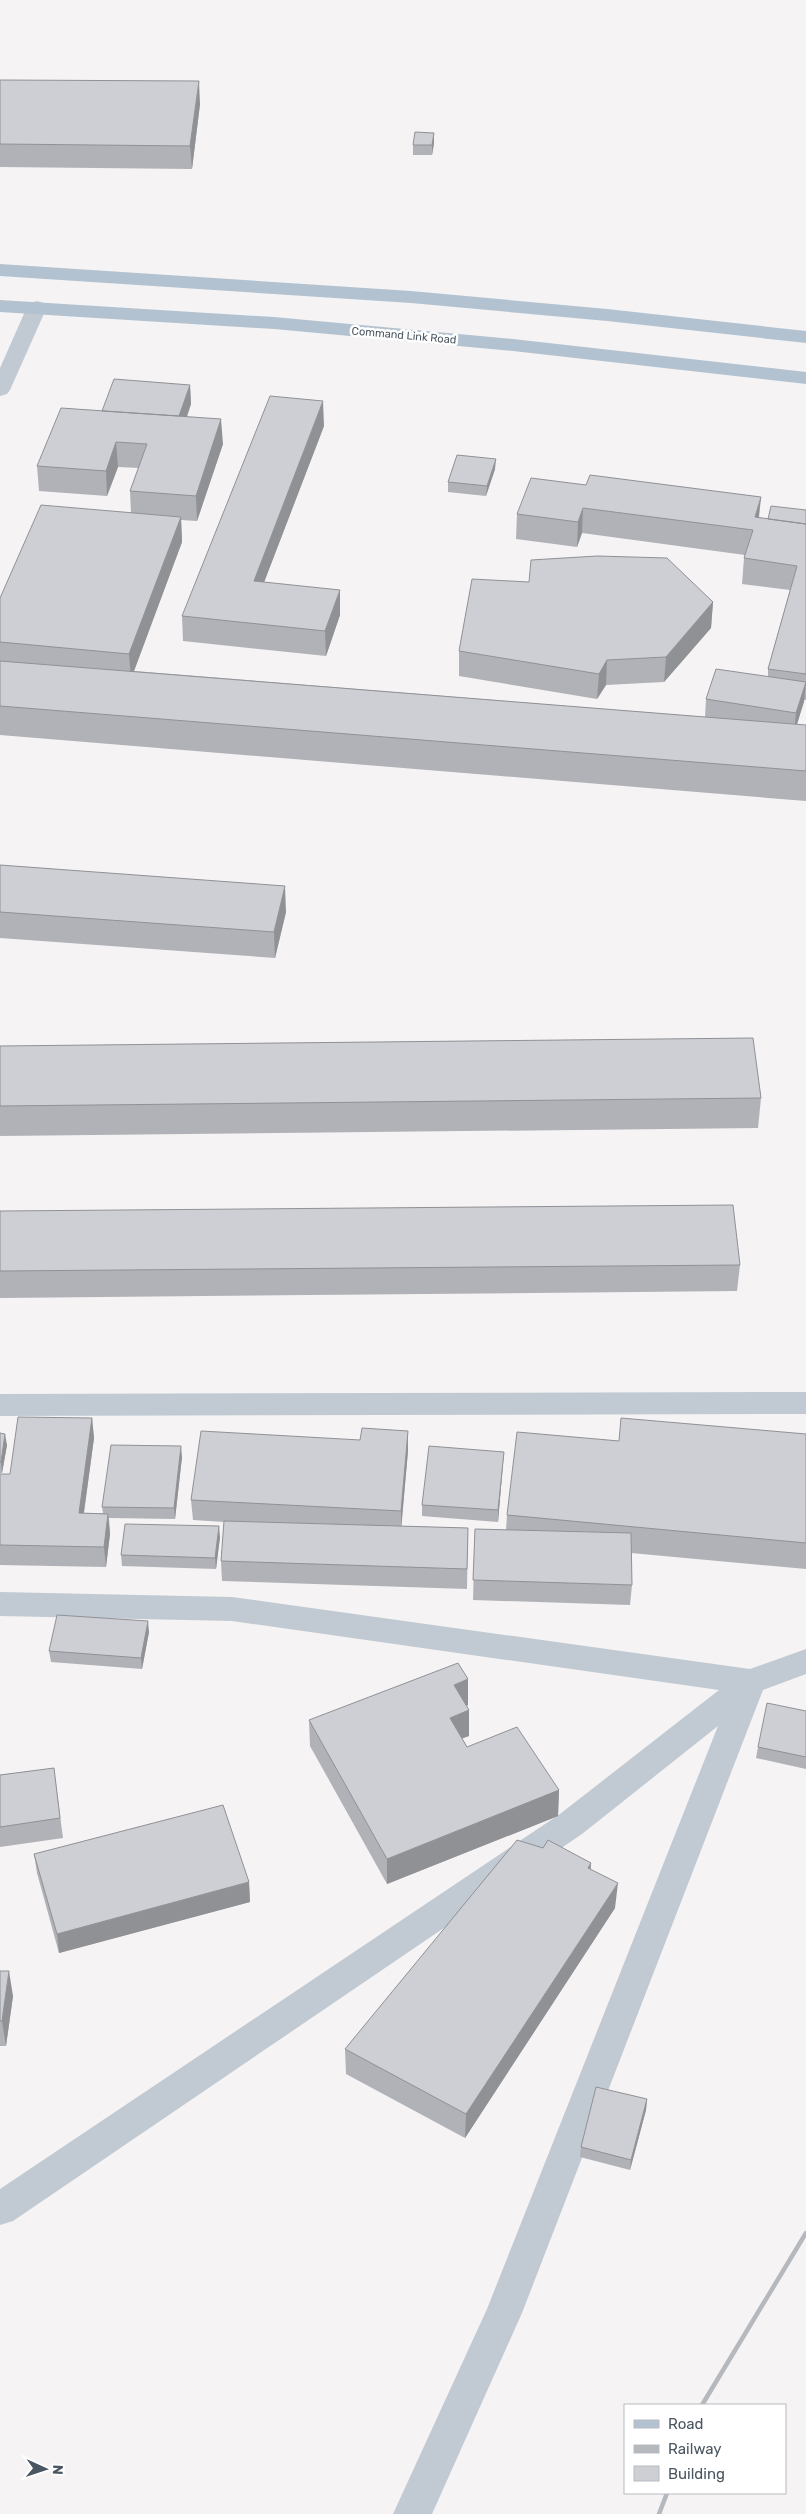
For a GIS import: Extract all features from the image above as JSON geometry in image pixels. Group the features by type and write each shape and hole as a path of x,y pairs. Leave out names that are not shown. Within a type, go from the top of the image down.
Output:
{"main road":[{"path":"0,270 410,297 607,315 806,337"},
{"name":"Command Link Road","path":"0,306 274,323 513,345 806,378"}],"street":[{"path":"0,390 37,307"},
{"path":"0,1405 805,1402"},
{"path":"0,1604 232,1609 751,1682"},
{"path":"0,2209 570,1824 751,1682 806,1661"},
{"path":"412,2514 504,2313 751,1682"}],"building":[{"path":"0,80 199,81 190,146 0,144"},
{"path":"415,132 434,133 432,145 413,145"},
{"path":"114,379 190,385 179,416 102,411"},
{"path":"270,396 323,401 254,581 340,590 325,631 182,616"},
{"path":"61,408 221,419 196,496 130,491 147,444 116,442 106,471 37,466"},
{"path":"457,455 496,459 487,486 448,482"},
{"path":"590,475 761,497 755,517 806,524 806,674 768,669 797,566 744,558 753,530 583,508 578,522 517,514 531,478 586,485"},
{"path":"41,505 181,517 129,654 0,642 0,598"},
{"path":"771,506 806,510 806,524 768,519"},
{"path":"597,556 667,558 713,602 666,657 607,660 599,674 459,651 472,579 529,582 531,560"},
{"path":"0,661 806,725 806,771 0,706"},
{"path":"716,669 806,682 796,713 706,699"},
{"path":"0,865 285,886 274,932 0,912"},
{"path":"753,1038 761,1098 0,1106 0,1046"},
{"path":"733,1205 740,1265 0,1271 0,1211"},
{"path":"18,1417 92,1418 79,1513 108,1514 104,1547 0,1545 0,1474 10,1474"},
{"path":"621,1418 806,1434 806,1543 507,1515 517,1432 619,1441"},
{"path":"362,1428 408,1431 401,1511 191,1500 201,1431 360,1440"},
{"path":"0,1433 5,1434 1,1462 0,1462"},
{"path":"111,1445 181,1446 174,1508 102,1507"},
{"path":"429,1446 504,1452 498,1510 422,1505"},
{"path":"224,1521 468,1528 467,1569 221,1561"},
{"path":"125,1524 219,1526 215,1558 121,1555"},
{"path":"475,1529 631,1533 632,1585 473,1580"},
{"path":"57,1615 148,1621 141,1658 49,1651"},
{"path":"458,1663 468,1679 454,1685 469,1710 450,1718 467,1747 517,1727 559,1790 387,1859 309,1720"},
{"path":"767,1703 806,1711 806,1757 758,1747"},
{"path":"54,1768 60,1818 0,1827 0,1775"},
{"path":"223,1805 249,1882 57,1934 34,1854"},
{"path":"517,1840 543,1848 548,1840 591,1863 588,1868 618,1883 466,2114 345,2049"},
{"path":"0,1971 9,1971 2,2021 0,2021"},
{"path":"596,2087 647,2099 631,2160 581,2147"}],"railway":[{"path":"703,2404 806,2233"},
{"path":"659,2514 667,2494"}]}
